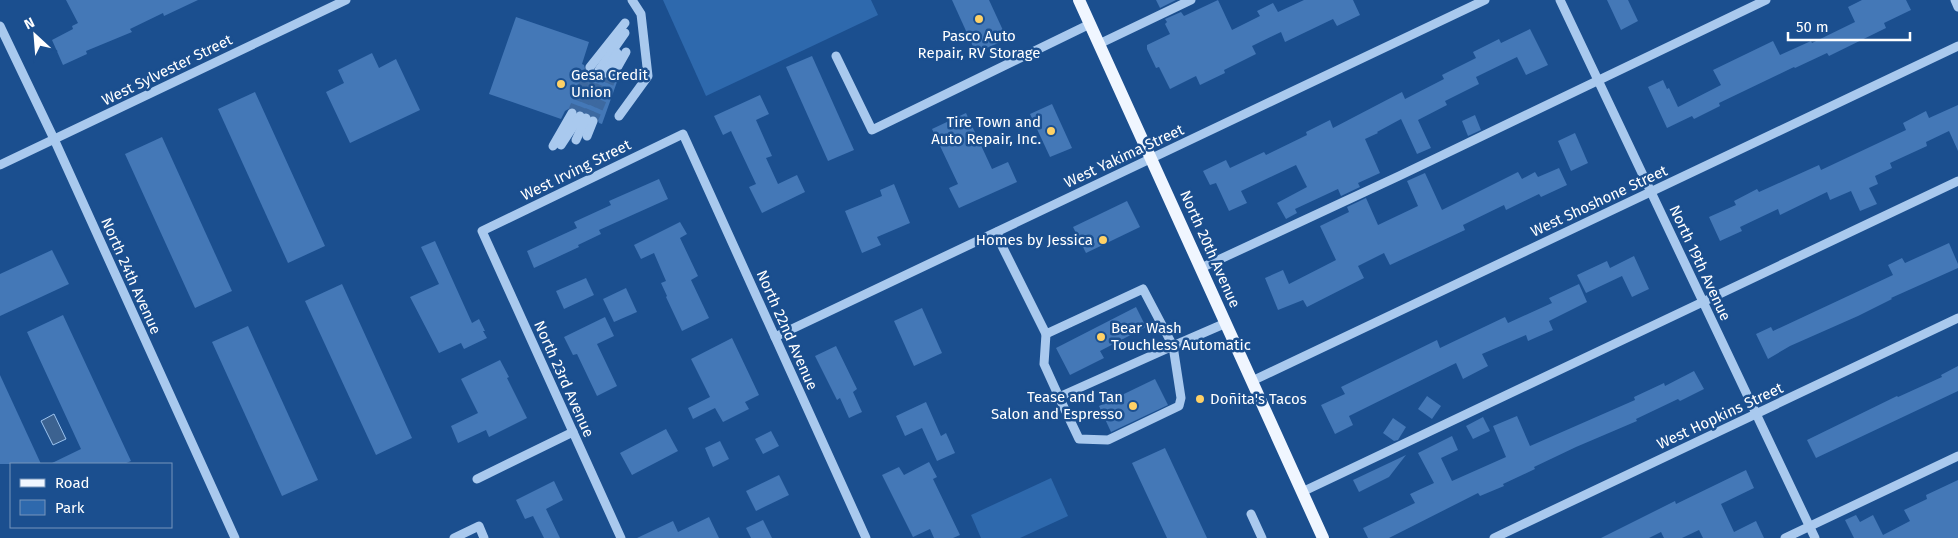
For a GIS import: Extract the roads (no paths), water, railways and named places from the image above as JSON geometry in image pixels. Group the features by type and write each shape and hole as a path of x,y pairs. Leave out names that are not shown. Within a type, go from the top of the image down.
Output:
{"main road":[{"name":"North 20th Avenue","path":"1079,0 1323,538"}],"street":[{"name":"West Sylvester Street","path":"0,165 346,0"},
{"path":"619,116 648,76 641,14 632,0"},
{"path":"1099,44 1192,0"},
{"name":"West Yakima Street","path":"775,337 1485,0"},
{"name":"North 19th Avenue","path":"1560,0 1815,538"},
{"path":"1201,268 1399,176 1766,0"},
{"path":"1954,0 1958,7"},
{"path":"602,71 625,23"},
{"path":"836,56 872,130 1090,24"},
{"name":"North 24th Avenue","path":"0,26 54,139 235,538"},
{"path":"602,71 626,36"},
{"name":"West Shoshone Street","path":"1252,381 1958,46"},
{"path":"602,71 626,52"},
{"path":"583,117 587,136"},
{"path":"576,140 583,117"},
{"path":"557,146 583,117"},
{"name":"West Irving Street","path":"482,231 683,134"},
{"name":"North 22nd Avenue","path":"683,134 866,538"},
{"path":"1302,492 1958,181"},
{"name":"North 23rd Avenue","path":"482,231 621,538"},
{"path":"997,232 1002,246 1046,334 1044,364 1079,439 1108,440 1179,406 1181,398 1173,346 1143,289 1046,334"},
{"name":"West Hopkins Street","path":"1494,538 1958,318"},
{"path":"1059,397 1226,323"},
{"path":"477,478 573,432"},
{"path":"1785,538 1958,456"},
{"path":"1251,514 1262,538"},
{"path":"454,538 478,526 484,538"}],"tunnel":[{"path":"572,113 590,67"},
{"path":"580,116 599,70"},
{"path":"586,118 606,73"},
{"path":"593,121 613,75"}],"place":[{"name":"Pasco Auto Repair, RV Storage","path":"979,19"},
{"name":"Gesa Credit Union","path":"561,84"},
{"name":"Tire Town and Auto Repair, Inc.","path":"1051,131"},
{"name":"Homes by Jessica","path":"1103,240"},
{"name":"Bear Wash Touchless Automatic","path":"1101,337"},
{"name":"Doñita's Tacos","path":"1200,399"},
{"name":"Tease and Tan Salon and Espresso","path":"1133,406"}]}
